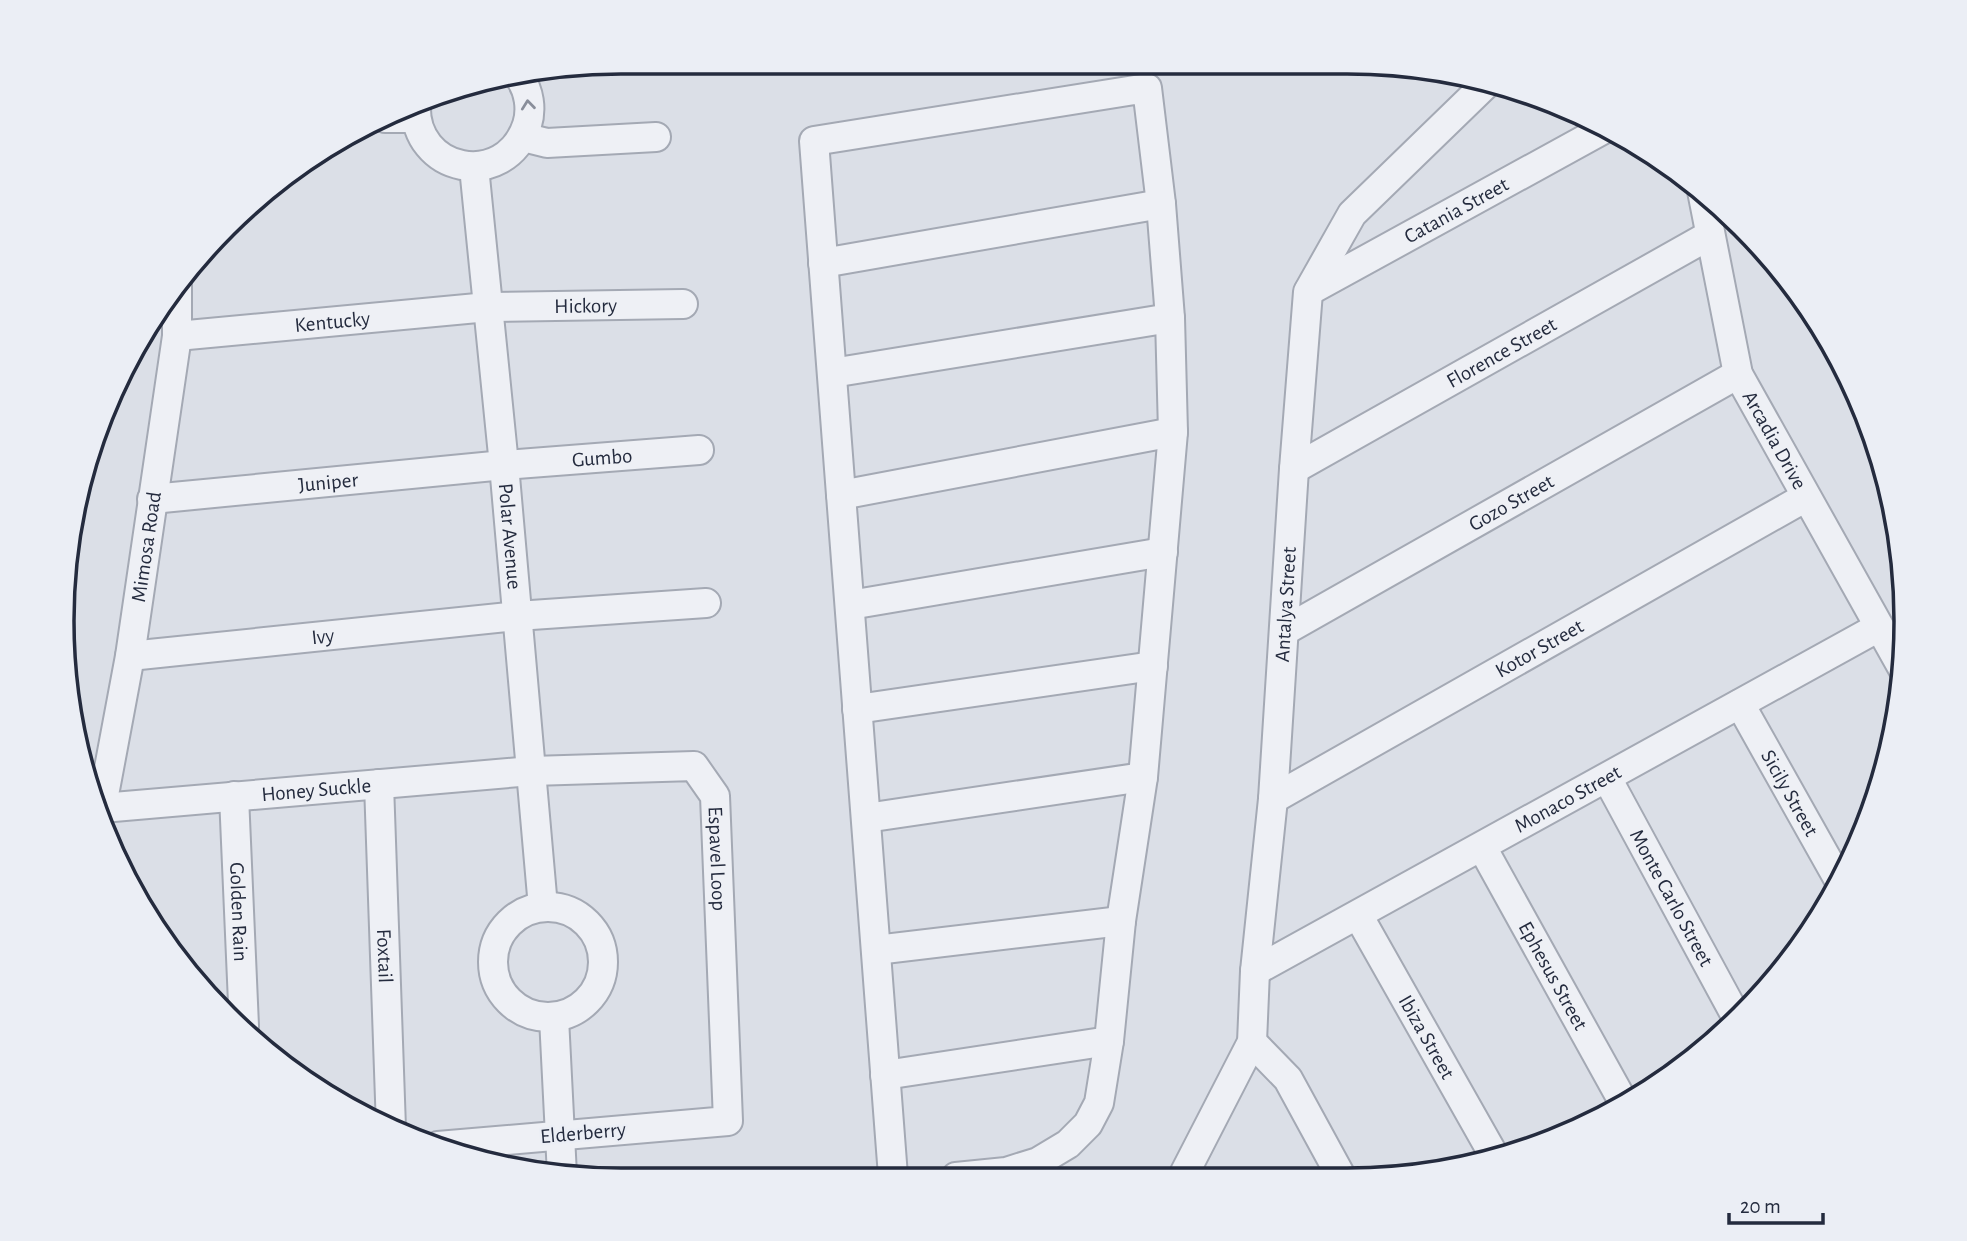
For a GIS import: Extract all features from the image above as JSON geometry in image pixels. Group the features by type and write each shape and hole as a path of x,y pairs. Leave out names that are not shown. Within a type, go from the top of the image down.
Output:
{"street":[{"path":"417,113 422,137 435,153 454,164 474,167 494,163 510,152 523,137 529,118 529,99 522,83"},
{"path":"892,1168 814,141 1147,88 1161,204 1170,318 1173,432 1143,777 1121,921 1109,1041 1099,1103 1088,1124 1068,1144 1038,1162 1019,1168"},
{"name":"Antalya Street","path":"1187,1168 1251,1042 1255,971 1273,799 1308,292 1352,214 1480,90"},
{"name":"Catania Street","path":"1308,292 1595,134"},
{"path":"523,137 547,143 656,137"},
{"name":"Polar Avenue","path":"474,167 504,465 543,907"},
{"path":"823,263 1161,204"},
{"name":"Arcadia Drive","path":"1705,207 1738,374 1892,650"},
{"name":"Florence Street","path":"1294,469 1710,235"},
{"name":"Mimosa Road","path":"103,797 130,656 177,335 177,302"},
{"name":"Hickory","path":"488,307 683,304"},
{"name":"Kentucky","path":"177,335 488,307"},
{"path":"832,373 1170,318"},
{"name":"Gozo Street","path":"1284,631 1738,374"},
{"path":"841,495 1173,432"},
{"name":"Gumbo","path":"504,465 699,450"},
{"name":"Juniper","path":"152,499 504,465"},
{"name":"Kotor Street","path":"1273,799 1806,497"},
{"path":"850,606 1163,552"},
{"name":"Ivy","path":"130,656 517,616 706,603"},
{"name":"Monaco Street","path":"1255,971 1879,627"},
{"path":"857,709 1153,666"},
{"name":"Sicily Street","path":"1740,704 1833,869"},
{"name":"Espavel Loop","path":"532,771 694,766 715,796 727,1121"},
{"name":"Honey Suckle","path":"108,809 532,771"},
{"path":"866,818 1143,777"},
{"name":"Monte Carlo Street","path":"1607,778 1732,1008"},
{"name":"Foxtail","path":"379,784 391,1116"},
{"name":"Golden Rain","path":"234,796 244,1016"},
{"name":"Ephesus Street","path":"1482,847 1619,1094"},
{"path":"543,907 565,909 583,919 597,936 603,956 601,978 591,997 574,1011 554,1018 532,1015 513,1005 499,989 493,968 495,946 505,928 522,914 543,907"},
{"name":"Ibiza Street","path":"1358,915 1490,1148"},
{"path":"876,950 1121,921"},
{"path":"554,1018 562,1164"},
{"path":"886,1076 1109,1041"},
{"path":"1251,1042 1288,1079 1337,1168"},
{"name":"Elderberry","path":"463,1144 727,1121"}]}
